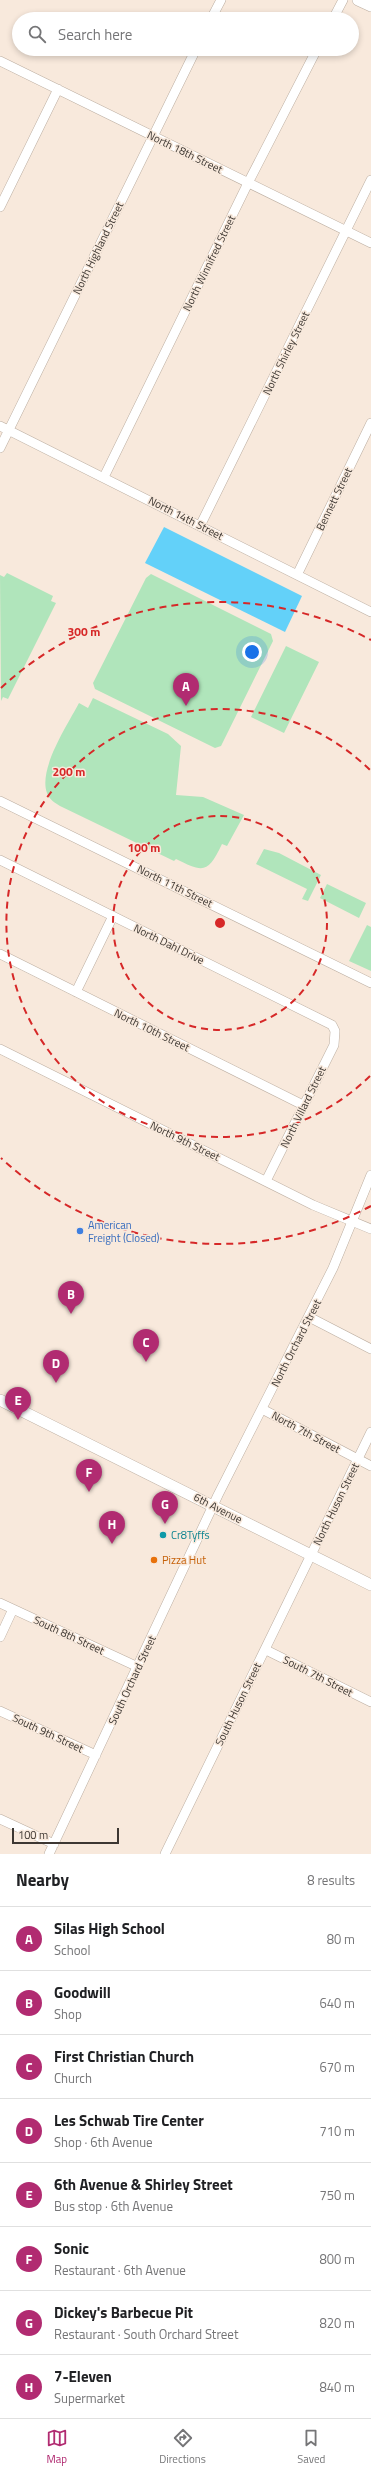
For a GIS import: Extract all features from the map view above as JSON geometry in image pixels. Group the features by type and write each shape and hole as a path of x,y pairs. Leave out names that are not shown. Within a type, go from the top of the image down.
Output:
{"main road":[{"path":"358,0 371,6"},
{"name":"6th Avenue","path":"0,1400 371,1585"}],"street":[{"path":"215,12 221,0"},
{"path":"337,12 343,0"},
{"name":"North Highland Street","path":"0,448 192,56"},
{"name":"North Winnifred Street","path":"104,478 248,183 313,56"},
{"name":"North 18th Street","path":"0,61 371,243"},
{"path":"0,207 58,89"},
{"name":"North Shirley Street","path":"200,526 371,180"},
{"name":"Bennett Street","path":"297,575 371,423"},
{"name":"North 14th Street","path":"0,426 371,612"},
{"name":"North 11th Street","path":"0,801 371,983"},
{"name":"North Dahl Drive","path":"0,860 332,1025 335,1032"},
{"path":"76,992 113,916"},
{"name":"North 10th Street","path":"0,954 304,1105"},
{"name":"North Villard Street","path":"266,1181 334,1045 335,1032"},
{"name":"North 9th Street","path":"0,1049 266,1181 354,1223 371,1229"},
{"name":"North Orchard Street","path":"213,1506 309,1317 354,1223 371,1175"},
{"path":"309,1317 371,1349"},
{"name":"North 7th Street","path":"262,1409 371,1466"},
{"name":"North Huson Street","path":"311,1555 371,1432"},
{"name":"South Orchard Street","path":"49,1854 213,1506"},
{"name":"South Huson Street","path":"166,1854 311,1555"},
{"name":"South 8th Street","path":"0,1603 138,1666"},
{"path":"0,1637 13,1609"},
{"name":"South 7th Street","path":"266,1650 371,1702"},
{"name":"South 9th Street","path":"0,1711 96,1756"},
{"path":"0,1819 54,1844"}],"green space":[{"path":"7,573 53,596 51,601 56,603 8,699 3,697 1,701 0,575 4,577"},
{"path":"151,574 271,634 273,641 221,746 215,748 95,689 93,683 146,578"},
{"path":"286,646 319,662 284,733 251,717"},
{"path":"93,698 168,734 181,746 176,795 203,797 244,815 227,846 222,844 213,861 209,865 204,868 199,868 185,864 176,859 174,861 60,806 49,797 45,783 50,760 79,703 88,708"},
{"path":"264,849 279,853 321,875 308,901 302,899 307,889 256,864"},
{"path":"327,884 366,903 359,918 320,898"},
{"path":"367,925 371,927 371,971 349,961"}],"water":[{"path":"164,527 302,596 285,632 145,563"}],"place":[{"name":"Silas High School","path":"186,706"},
{"name":"American Freight (Closed)","path":"80,1231"},
{"name":"Goodwill","path":"71,1314"},
{"name":"First Christian Church","path":"146,1362"},
{"name":"Les Schwab Tire Center","path":"56,1383"},
{"name":"6th Avenue & Shirley Street","path":"18,1420"},
{"name":"Sonic","path":"89,1492"},
{"name":"Dickey's Barbecue Pit","path":"165,1524"},
{"name":"Cr8Tyffs","path":"163,1535"},
{"name":"7-Eleven","path":"112,1544"},
{"name":"Pizza Hut","path":"154,1560"}]}
